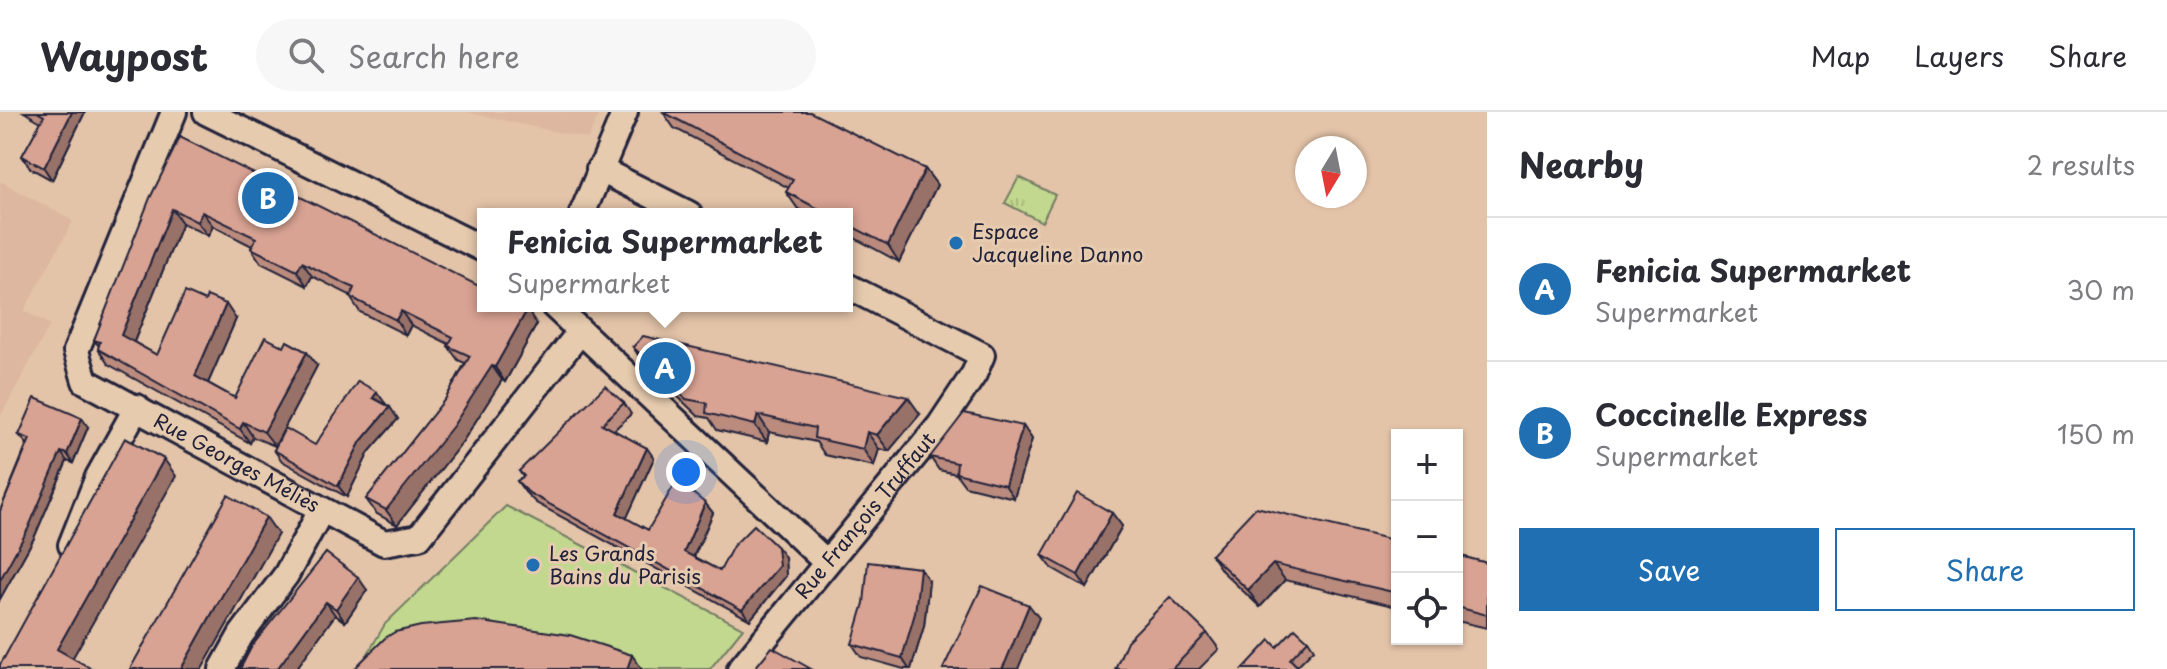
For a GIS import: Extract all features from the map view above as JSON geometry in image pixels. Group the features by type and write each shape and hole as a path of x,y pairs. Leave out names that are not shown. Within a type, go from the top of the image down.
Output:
{"street":[{"name":"Rue Georges Méliès","path":"174,112 76,351 85,381 321,511 384,543 419,537 579,333"},
{"path":"206,112 477,246"},
{"path":"584,208 625,112"},
{"path":"599,169 677,208"},
{"name":"Rue François Truffaut","path":"740,669 940,425 974,374 982,355 853,289"},
{"path":"560,312 826,562"},
{"path":"62,563 98,477 137,407"},
{"path":"222,669 241,635 286,575 321,511"}],"shaded area":[{"path":"466,112 600,112 588,139"},
{"path":"0,181 73,221 24,311 50,325 0,417"}],"green space":[{"path":"1019,177 1055,195 1042,222 1005,203"},
{"name":"Les Grands Bains du Parisis","path":"506,506 743,628 710,669 359,669 385,624"}],"building":[{"path":"37,112 72,112 44,168 22,156 44,116"},
{"path":"663,112 810,112 925,169 888,245 853,227 853,208 817,208 786,192 793,180"},
{"path":"180,137 477,285 477,312 526,312 495,367 492,366 453,426 386,510 366,499 446,398 470,356 448,346 453,337 401,311 396,320 350,297 354,288 302,262 297,271 251,248 256,238 202,212 197,222 172,209 121,335 157,355 185,292 205,301 207,296 226,304 195,376 235,398 265,337 284,347 287,341 307,352 264,432 243,422 240,429 98,349 100,342 94,340 150,198"},
{"path":"643,336 908,397 877,435 867,432 863,449 814,438 815,428 758,415 755,425 706,413 707,403 686,399 633,347"},
{"path":"358,381 377,392 373,398 390,407 361,441 338,486 274,450 285,428 315,445"},
{"path":"605,386 624,403 602,424 647,448 617,513 648,530 677,480 705,503 684,552 720,571 733,546 754,525 777,547 779,566 742,610 529,493 517,481 524,476 519,471"},
{"path":"35,398 82,418 67,454 61,452 28,529 0,580 0,511 30,439 19,435"},
{"path":"964,413 1023,426 1005,485 956,473 957,463 930,457"},
{"path":"125,438 164,459 57,649 92,669 0,669 0,664"},
{"path":"1077,493 1112,513 1078,575 1042,555"},
{"path":"228,495 266,517 181,669 130,669"},
{"path":"1256,507 1391,540 1391,592 1273,564 1248,590 1211,555"},
{"path":"326,553 358,577 336,609 326,602 277,669 240,669 252,646"},
{"path":"1463,557 1487,563 1487,615 1463,609"},
{"path":"868,562 920,568 915,613 902,658 852,644 864,603"},
{"path":"982,586 1029,605 1006,661 1002,669 943,669"},
{"path":"1170,597 1207,633 1172,669 1115,669 1127,641"},
{"path":"476,621 570,635 632,655 627,669 355,669 395,632 421,626"},
{"path":"1295,628 1308,640 1290,659 1300,669 1243,669 1270,640 1277,647"},
{"path":"772,647 811,669 754,669"}],"place":[{"name":"Coccinelle Express","path":"268,198"},
{"name":"Espace Jacqueline Danno","path":"956,243"},
{"name":"Fenicia Supermarket","path":"665,368"},
{"name":"Les Grands Bains du Parisis","path":"533,565"}]}
